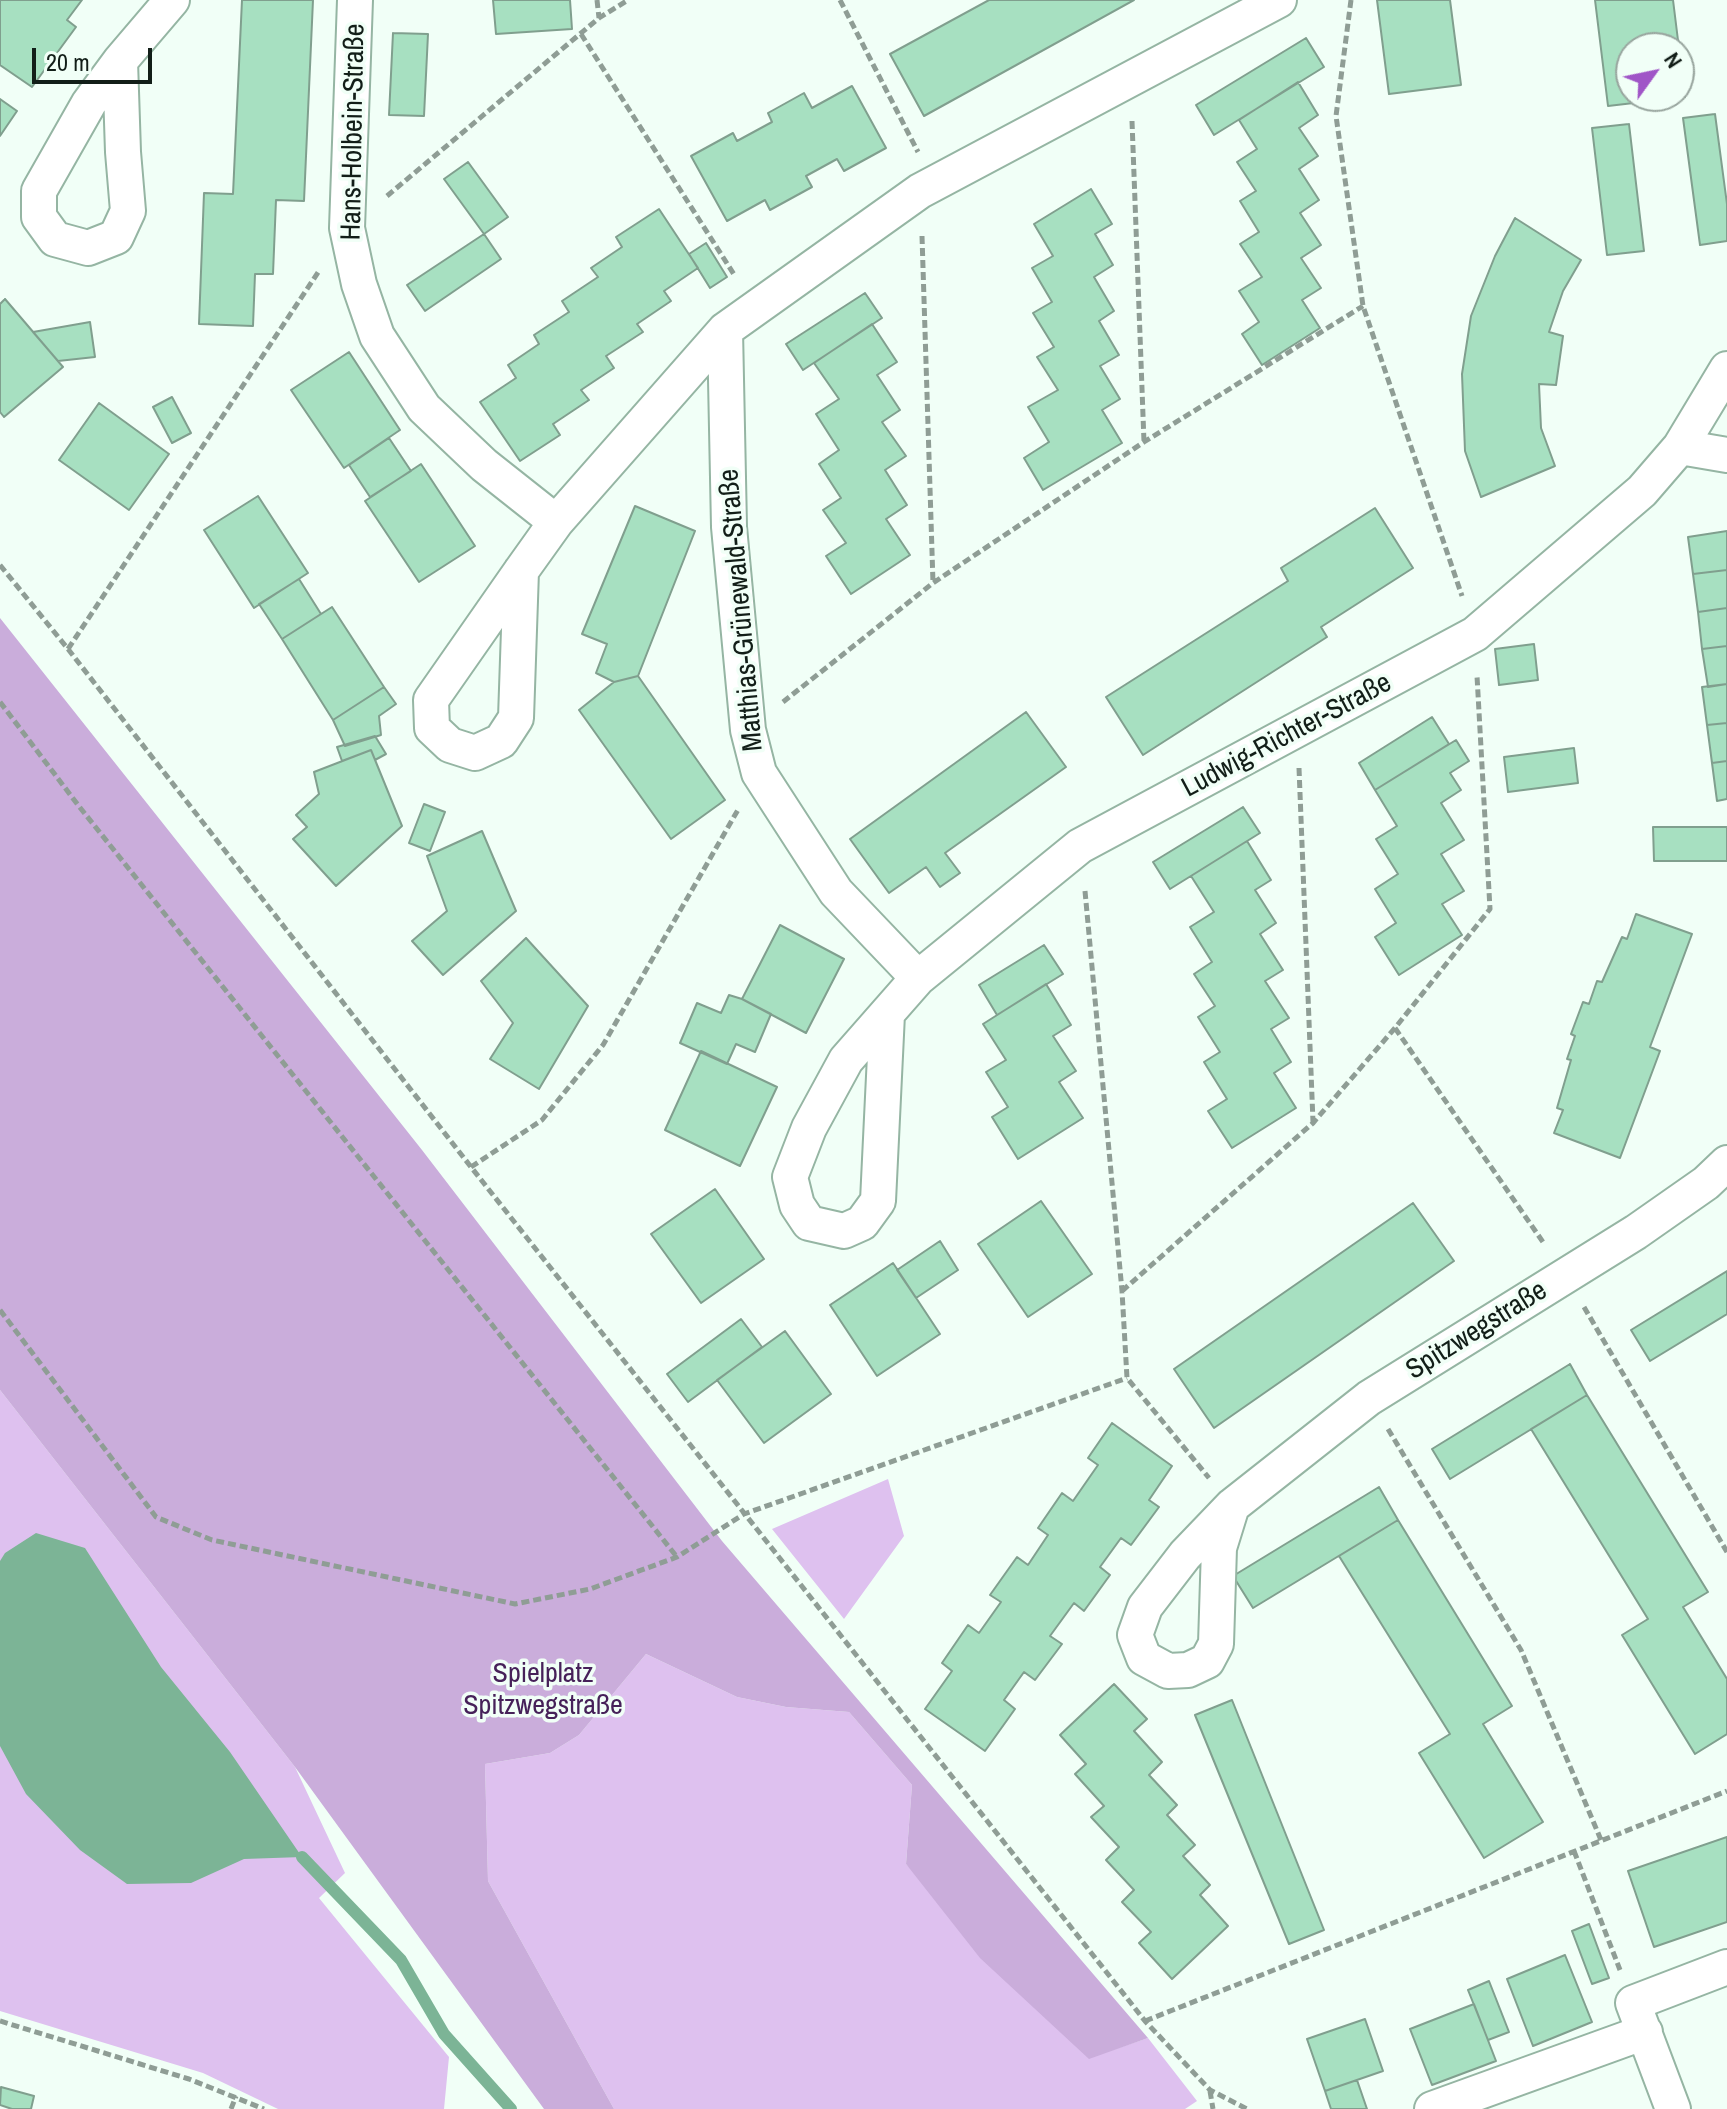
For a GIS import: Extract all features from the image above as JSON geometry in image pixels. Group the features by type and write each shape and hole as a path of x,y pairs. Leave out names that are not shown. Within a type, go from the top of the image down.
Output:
{"street":[{"path":"120,61 128,211 116,237 88,248 55,239 39,217 39,191 89,103 120,61 172,0"},
{"name":"Hans-Holbein-Straße","path":"355,0 347,228 359,284 377,336 424,408 484,465 556,522"},
{"path":"521,571 516,718 501,741 475,753 450,745 432,728 431,700 521,571 556,522 725,330 927,187 1279,0"},
{"name":"Matthias-Grünewald-Straße","path":"725,330 729,527 748,730 759,773 836,892 918,978"},
{"name":"Ludwig-Richter-Straße","path":"887,1014 878,1201 862,1223 844,1231 809,1223 797,1205 790,1177 809,1128 846,1060 918,978 1080,846 1475,634 1642,491 1680,447 1727,369"},
{"path":"1680,447 1727,455"},
{"name":"Spitzwegstraße","path":"1232,1506 1369,1398 1636,1232 1706,1183 1727,1163"},
{"path":"1432,2109 1639,2018 1727,1967"},
{"path":"1639,2018 1673,2109"}],"path":[{"path":"597,0 599,18"},
{"path":"840,0 927,187 933,583"},
{"path":"581,34 755,307"},
{"path":"1130,81 1144,442"},
{"path":"748,730 933,583 1144,442 1363,306"},
{"path":"0,565 1145,2021 1210,2090 1247,2109"},
{"path":"0,702 78,805 677,1557"},
{"path":"1298,731 1313,1123"},
{"path":"471,1167 542,1120 603,1045 759,773"},
{"path":"1080,846 1127,1378 1232,1506"},
{"path":"0,1310 156,1517 212,1540 515,1604 590,1589 677,1557 744,1514 1127,1378"},
{"path":"1369,1398 1521,1650 1601,1840"},
{"path":"1145,2021 1727,1791"},
{"path":"1574,1851 1639,2018"},
{"path":"0,2021 189,2079 264,2109"},
{"path":"1210,2090 1213,2109"},
{"path":"231,2109 236,2096"}],"shaded area":[{"path":"0,1390 295,1767 345,1873 319,1898 449,2057 444,2109 278,2109 203,2073 0,2011"},
{"path":"888,1479 904,1536 844,1619 772,1529"},
{"path":"36,1533 85,1548 161,1667 230,1752 302,1857 244,1859 191,1883 127,1884 80,1850 26,1794 0,1746 0,1561 5,1553"},
{"path":"646,1654 737,1697 786,1707 849,1712 912,1785 906,1864 1089,2058 1148,2038 1197,2101 1185,2109 614,2109 488,1881 485,1764 550,1753 579,1735"}],"green space":[{"name":"Spielplatz Spitzwegstraße","path":"0,618 422,1150 722,1541 1148,2038 1089,2059 980,1958 906,1864 912,1785 849,1712 786,1707 737,1697 646,1654 579,1735 550,1753 485,1764 488,1881 614,2109 544,2109 295,1767 0,1390"}],"building":[{"path":"0,0 82,0 67,20 76,27 32,87 0,65"},
{"path":"242,0 313,0 304,201 276,200 273,274 255,274 253,326 199,324 204,193 233,194"},
{"path":"493,0 570,0 572,29 496,34"},
{"path":"989,0 1134,0 924,116 890,54"},
{"path":"1377,0 1450,0 1461,85 1389,94"},
{"path":"1595,0 1673,0 1677,32 1615,32 1615,105 1608,106"},
{"path":"393,33 428,34 424,116 389,115"},
{"path":"1306,38 1324,67 1214,135 1196,105"},
{"path":"1298,82 1318,115 1299,128 1318,156 1299,169 1319,200 1300,213 1321,245 1301,258 1321,288 1302,300 1320,328 1262,365 1242,334 1259,322 1239,291 1262,277 1240,244 1259,232 1240,201 1256,191 1237,162 1257,149 1239,120"},
{"path":"852,86 886,148 844,171 837,159 806,176 812,187 770,210 765,200 727,221 691,156 733,133 737,141 772,122 768,113 804,93 812,108"},
{"path":"0,99 17,111 0,136"},
{"path":"1715,114 1727,204 1727,241 1700,245 1683,118"},
{"path":"1629,124 1644,251 1607,255 1592,128"},
{"path":"468,162 508,217 484,234 444,179"},
{"path":"1091,189 1112,224 1095,234 1113,265 1094,277 1114,311 1099,321 1119,355 1100,366 1120,399 1102,410 1122,443 1043,490 1024,458 1049,442 1028,407 1058,390 1037,357 1054,347 1033,313 1052,302 1032,268 1053,256 1034,224"},
{"path":"659,209 698,268 664,291 671,301 637,324 643,332 606,356 614,368 581,390 589,400 553,424 560,435 520,461 480,402 516,378 508,365 539,344 534,335 569,312 562,301 598,277 591,268 622,247 616,237"},
{"path":"1515,218 1581,260 1563,291 1549,332 1563,336 1556,385 1539,384 1541,428 1555,466 1481,497 1465,451 1462,374 1471,316 1495,256"},
{"path":"484,234 501,259 425,311 407,285"},
{"path":"706,243 727,277 710,288 689,254"},
{"path":"865,293 882,318 803,370 786,344"},
{"path":"5,299 63,367 4,417 0,412 0,304"},
{"path":"90,322 95,357 58,361 33,332"},
{"path":"872,324 897,362 877,375 900,410 882,422 906,456 885,470 907,505 886,519 910,555 851,594 826,556 846,543 823,510 841,498 819,464 839,450 816,414 839,399 814,363"},
{"path":"349,352 400,430 344,468 291,390"},
{"path":"172,397 191,433 172,443 153,407"},
{"path":"99,403 169,454 129,510 59,460"},
{"path":"389,438 411,471 370,497 349,465"},
{"path":"421,464 475,546 419,582 365,501"},
{"path":"258,496 308,573 254,608 204,530"},
{"path":"635,506 695,531 638,676 614,682 596,673 607,644 582,634"},
{"path":"1375,508 1413,568 1321,627 1327,637 1143,755 1106,697 1288,581 1281,568"},
{"path":"1727,531 1727,570 1693,574 1688,537"},
{"path":"1727,570 1727,608 1698,612 1693,574"},
{"path":"299,579 321,614 282,639 259,604"},
{"path":"332,607 384,687 333,720 282,639"},
{"path":"1727,608 1727,646 1702,649 1698,612"},
{"path":"1534,644 1538,680 1499,685 1495,649"},
{"path":"1727,646 1727,684 1708,687 1702,649"},
{"path":"638,676 725,800 671,839 579,710 614,682"},
{"path":"1727,684 1727,723 1707,725 1702,687"},
{"path":"384,687 396,704 379,716 381,735 345,746 333,720"},
{"path":"1026,712 1066,767 945,853 960,873 940,887 926,867 889,893 850,839"},
{"path":"1432,717 1449,744 1375,790 1359,763"},
{"path":"1727,723 1727,761 1712,763 1707,725"},
{"path":"375,736 386,754 375,760 371,750 342,761 337,747"},
{"path":"1456,740 1469,761 1450,773 1461,790 1441,803 1464,840 1441,854 1464,891 1442,904 1462,935 1399,975 1375,937 1396,923 1375,889 1398,874 1376,839 1397,826 1375,790"},
{"path":"1574,748 1578,783 1508,792 1504,757"},
{"path":"371,750 402,826 336,886 293,839 307,827 296,815 319,794 314,772"},
{"path":"1727,761 1727,799 1717,801 1712,763"},
{"path":"424,804 445,812 430,851 409,843"},
{"path":"1243,807 1260,833 1170,889 1153,862"},
{"path":"1653,827 1727,827 1727,861 1654,861"},
{"path":"482,831 516,911 443,975 412,941 447,911 427,856"},
{"path":"1247,841 1271,880 1255,890 1276,923 1260,934 1283,970 1265,981 1289,1018 1271,1029 1291,1062 1274,1073 1296,1108 1232,1148 1208,1111 1227,1099 1204,1062 1220,1052 1198,1017 1215,1006 1194,974 1212,962 1190,927 1214,912 1191,876"},
{"path":"1636,914 1692,934 1650,1047 1660,1051 1620,1158 1554,1133 1563,1110 1557,1108 1571,1060 1567,1059 1575,1036 1571,1034 1583,1002 1589,1004 1597,981 1602,982 1622,937 1627,939"},
{"path":"780,925 844,959 806,1033 742,999"},
{"path":"526,938 588,1006 539,1089 490,1059 513,1023 481,981"},
{"path":"1044,945 1063,974 997,1015 979,985"},
{"path":"1046,984 1071,1025 1053,1036 1076,1071 1059,1082 1083,1118 1018,1159 992,1117 1008,1107 986,1072 1006,1060 983,1024"},
{"path":"729,995 771,1014 755,1052 736,1044 727,1064 680,1043 697,1003 721,1013"},
{"path":"701,1051 777,1087 740,1166 665,1130"},
{"path":"715,1189 764,1259 701,1303 651,1234"},
{"path":"1041,1201 1092,1274 1028,1317 978,1244"},
{"path":"1413,1203 1454,1261 1214,1428 1174,1369"},
{"path":"940,1241 958,1270 916,1298 897,1270"},
{"path":"893,1263 940,1334 877,1376 830,1305"},
{"path":"1727,1271 1727,1314 1650,1361 1631,1330"},
{"path":"741,1319 762,1347 688,1402 667,1374"},
{"path":"785,1331 831,1394 764,1443 717,1380"},
{"path":"1570,1364 1587,1395 1450,1479 1432,1449"},
{"path":"1587,1395 1708,1592 1683,1607 1727,1679 1727,1734 1695,1754 1622,1635 1648,1619 1531,1429"},
{"path":"1112,1423 1172,1466 1149,1500 1159,1507 1131,1545 1121,1538 1100,1567 1110,1575 1084,1611 1074,1603 1050,1636 1062,1644 1035,1680 1024,1672 1004,1700 1015,1709 985,1751 925,1709 952,1671 942,1663 968,1625 979,1633 1001,1602 990,1595 1017,1557 1028,1565 1048,1535 1038,1528 1062,1493 1073,1501 1098,1465 1088,1458"},
{"path":"1379,1487 1398,1520 1253,1608 1233,1576"},
{"path":"1398,1520 1512,1706 1483,1724 1543,1822 1484,1858 1419,1753 1450,1734 1339,1556"},
{"path":"1114,1684 1147,1719 1134,1731 1162,1762 1149,1775 1177,1805 1167,1815 1195,1845 1183,1856 1210,1885 1200,1895 1228,1926 1172,1979 1139,1943 1151,1932 1122,1902 1134,1890 1106,1860 1119,1847 1091,1817 1104,1806 1075,1774 1086,1764 1060,1735"},
{"path":"1232,1700 1324,1930 1289,1944 1195,1715"},
{"path":"1727,1837 1727,1922 1654,1947 1628,1871"},
{"path":"1589,1924 1609,1978 1592,1984 1572,1931"},
{"path":"1565,1955 1592,2022 1533,2046 1507,1979"},
{"path":"1489,1981 1509,2032 1488,2040 1468,1990"},
{"path":"1474,2004 1496,2061 1432,2085 1410,2029"},
{"path":"1365,2019 1383,2071 1325,2091 1307,2039"},
{"path":"1357,2080 1367,2109 1331,2109 1325,2091"},
{"path":"1,2087 34,2096 31,2109 12,2109 0,2105"}],"waterway":[{"path":"302,1857 401,1960 444,2034 511,2109"}]}
